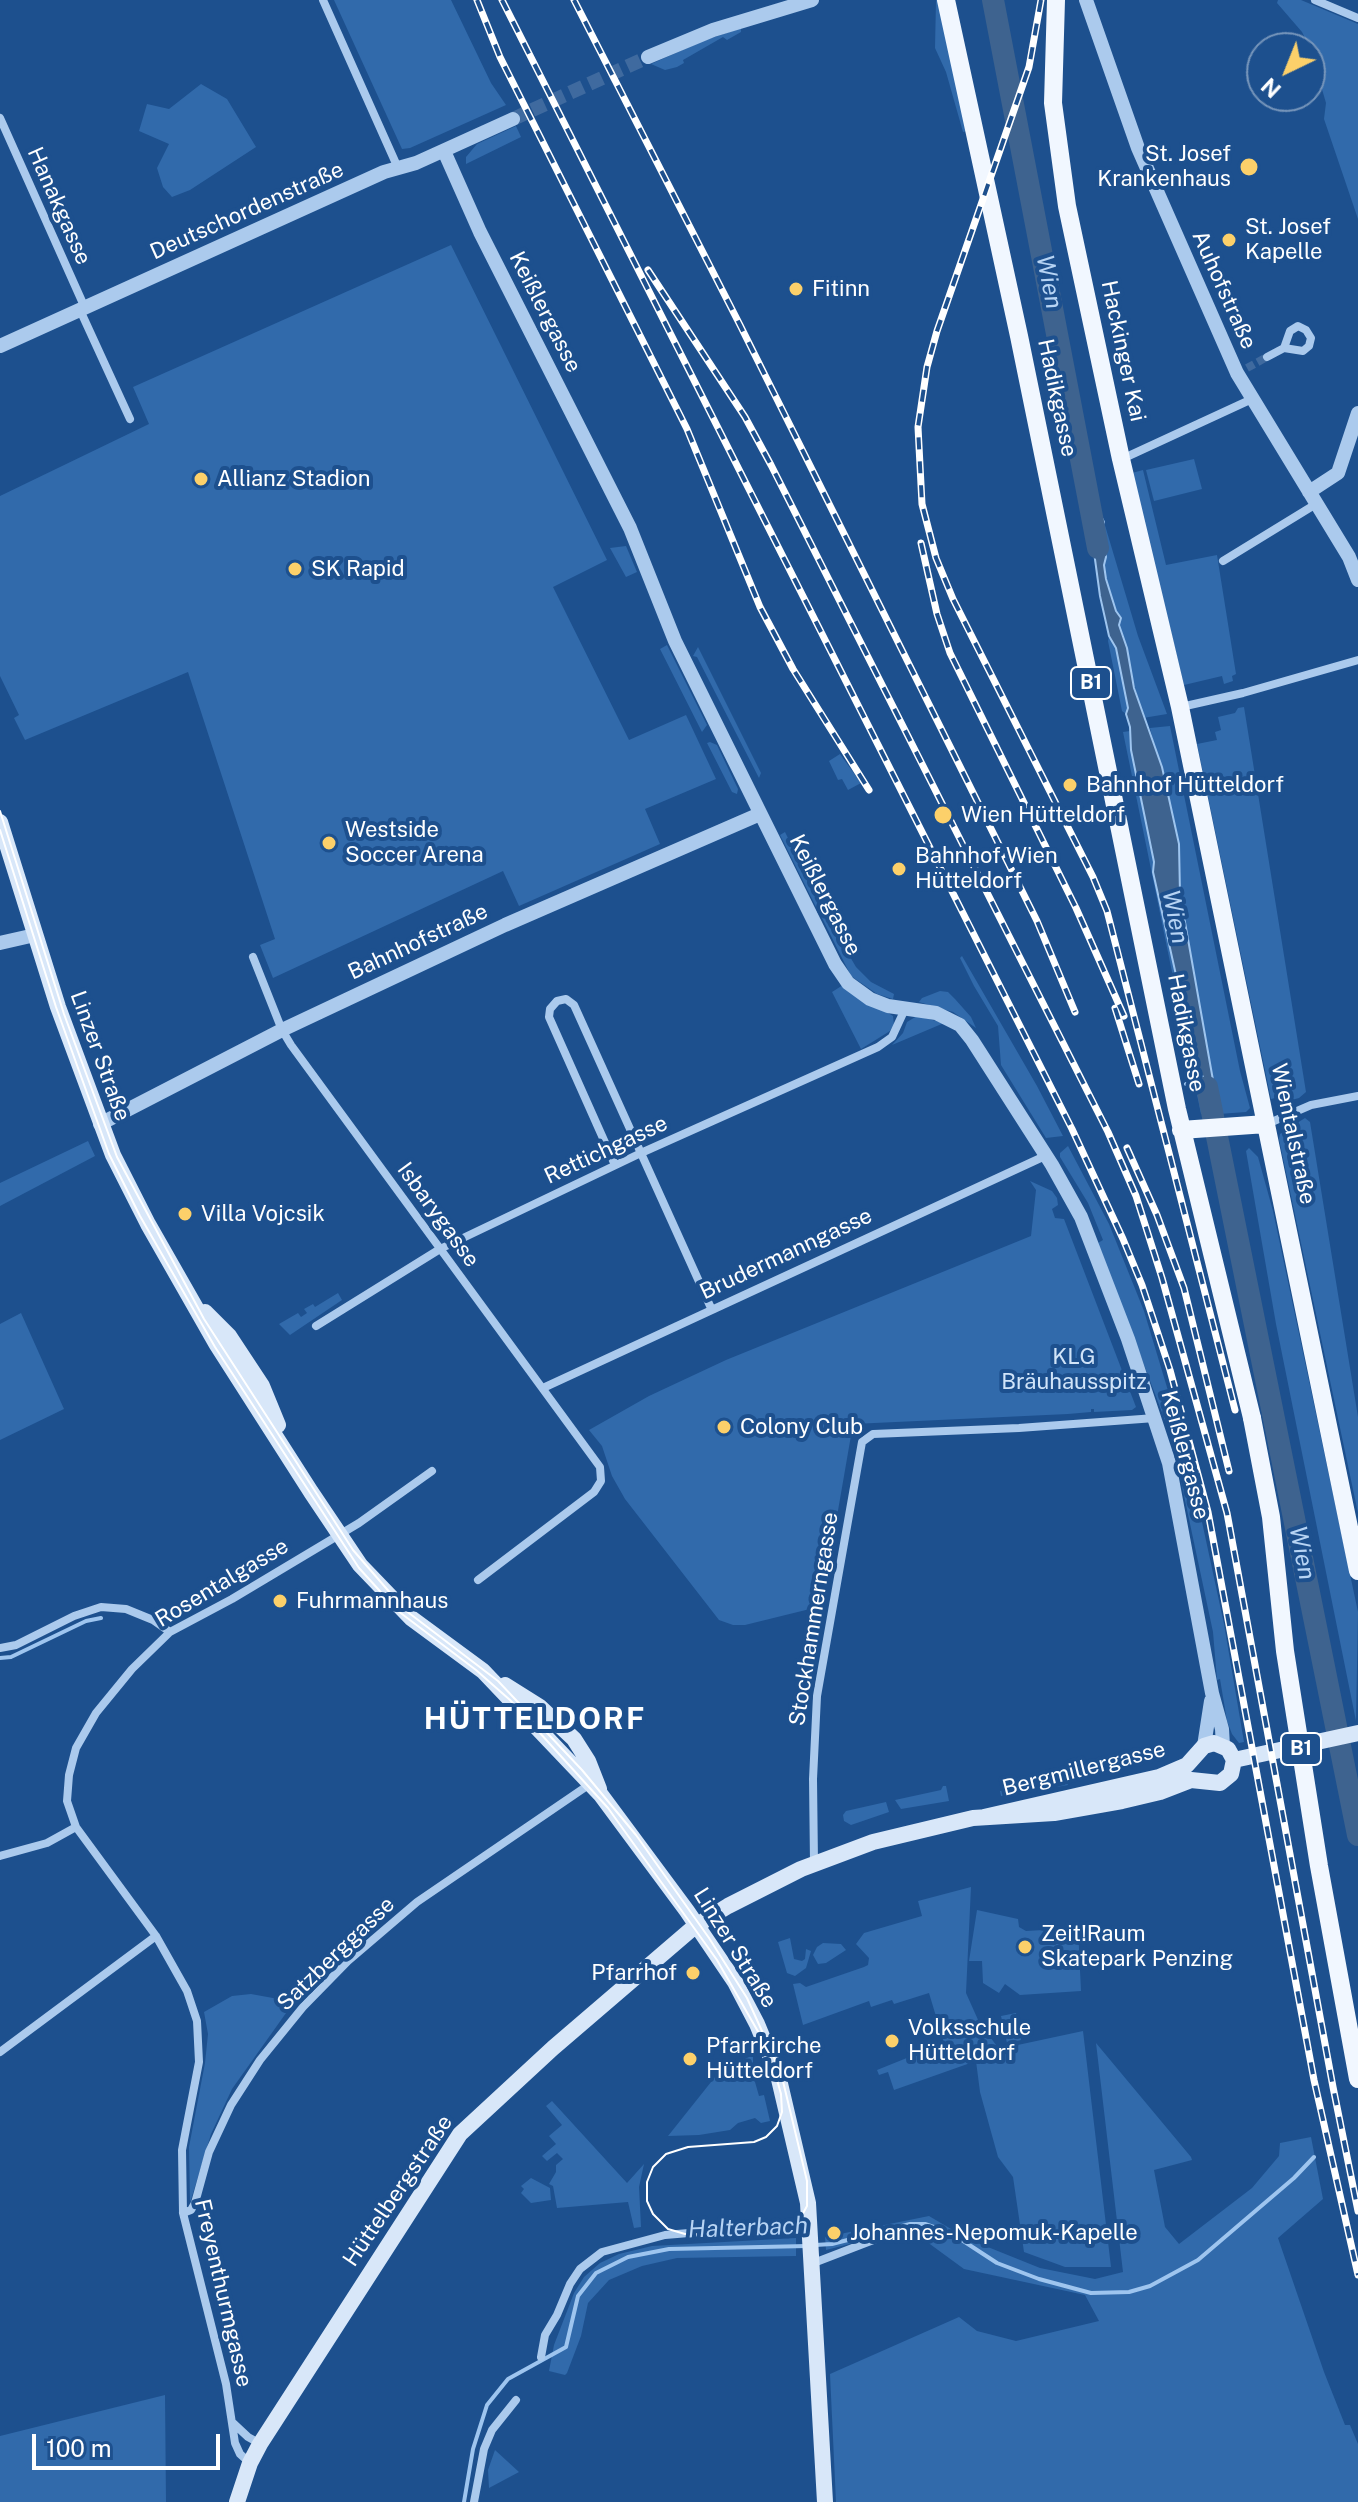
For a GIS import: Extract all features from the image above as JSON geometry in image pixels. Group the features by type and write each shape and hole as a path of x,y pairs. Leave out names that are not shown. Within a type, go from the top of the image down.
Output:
{"main road":[{"name":"Hadikgasse","path":"946,0 1186,1130 1252,1418 1271,1517 1285,1651 1319,1866 1358,2079"},
{"name":"Hackinger Kai","path":"1056,0 1053,103 1062,174 1121,459 1180,707"},
{"name":"Wientalstraße","path":"1180,707 1260,1124 1358,1571"},
{"name":"Linzer Straße","path":"0,822 35,935 100,1124 119,1170 187,1294 229,1336 262,1386 271,1403 285,1450 360,1565 401,1608 483,1671 595,1790 697,1925 744,1999 775,2065 805,2190 825,2502"},
{"path":"1186,1130 1260,1124"},
{"name":"Bergmillergasse","path":"984,1817 1062,1812 1148,1795 1191,1780 1212,1784 1226,1780 1234,1767 1234,1760 1358,1733"},
{"name":"Bergmillergasse","path":"697,1925 814,1863 896,1835 1152,1779 1182,1767 1214,1743 1223,1746"},
{"path":"1223,1746 1234,1760"},
{"name":"Bergmillergasse","path":"1199,1752 1194,1768 1204,1781"},
{"name":"Hüttelbergstraße","path":"237,2502 260,2444 460,2134 563,2039 697,1925"}],"street":[{"path":"323,0 398,168"},
{"path":"648,57 713,30 812,0"},
{"name":"Auhofstraße","path":"1086,0 1138,148 1242,371 1252,399 1312,498 1353,556 1358,580"},
{"path":"1315,0 1358,18"},
{"name":"Hanakgasse","path":"0,118 130,419"},
{"name":"Deutschordenstraße","path":"0,346 513,119"},
{"name":"Keißlergasse","path":"444,151 480,232 630,528 675,641 839,971 848,983 870,999 945,1016 966,1030 1045,1156 1085,1227 1156,1418 1173,1478 1212,1693 1219,1711 1223,1746"},
{"path":"1267,357 1284,348"},
{"path":"1121,459 1252,399"},
{"path":"1223,561 1312,498 1338,473 1358,413"},
{"path":"1180,707 1243,693 1358,660"},
{"name":"Bahnhofstraße","path":"100,1124 282,1030 505,925 760,814"},
{"path":"0,943 35,935"},
{"name":"Isbarygasse","path":"253,957 282,1030 598,1461 602,1474 599,1487 589,1497 478,1580"},
{"path":"615,1165 549,1017 550,1009 557,1001 566,999 574,1005 711,1308"},
{"name":"Rettichgasse","path":"316,1326 440,1249 641,1153 878,1047 892,1037 905,1009"},
{"path":"1260,1124 1311,1105 1358,1096"},
{"name":"Brudermanngasse","path":"543,1388 1045,1156"},
{"name":"Stockhammerngasse","path":"814,1863 815,1723 821,1661 862,1442 873,1434 1156,1418"},
{"name":"Rosentalgasse","path":"76,1827 70,1814 67,1787 76,1748 106,1700 170,1632 359,1523 432,1471"},
{"path":"0,1648 16,1645 74,1616 101,1607 126,1609 170,1632"},
{"name":"Keißlergasse","path":"1199,1752 1212,1693"},
{"name":"Satzberggasse","path":"183,2213 194,2207 209,2152 231,2105 260,2060 301,2008 348,1961 417,1902 595,1790"},
{"path":"0,1856 47,1843 76,1827"},
{"name":"Freyenthurmgasse","path":"76,1827 156,1936 187,1991 199,2033 196,2079 182,2150 183,2213 226,2384 237,2450 250,2463"},
{"path":"0,2052 156,1936"},
{"path":"541,2357 545,2335 570,2284 580,2269 602,2252 665,2235 810,2244 876,2239"},
{"path":"474,2502 484,2449 492,2430 516,2400"},
{"name":"Freyenthurmgasse","path":"232,2422 260,2444"}],"green space":[{"path":"334,0 451,0 491,83 506,105 402,149"},
{"path":"936,0 967,131 963,132 946,72 935,48"},
{"path":"1278,0 1301,0 1358,24 1358,219 1324,119 1326,32 1302,32 1277,3"},
{"path":"741,28 741,32 727,40 723,37 683,60 684,63 677,67 665,70 651,64 703,41"},
{"path":"201,84 227,99 256,147 190,190 172,197 163,187 157,168 169,144 139,131 147,104 169,109"},
{"path":"516,126 521,137 466,164 466,157 477,144"},
{"name":"SK Rapid","path":"451,245 607,560 553,587 629,740 686,715 716,779 645,809 660,844 519,906 503,871 273,978 260,945 275,939 188,672 25,740 14,718 19,715 0,676 0,496 149,424 133,387"},
{"path":"1194,459 1202,489 1154,501 1146,470"},
{"path":"1143,470 1166,565 1217,555 1236,674 1232,676 1233,681 1224,684 1222,676 1184,685 1132,473"},
{"path":"1104,522 1138,636 1167,714 1143,718 1119,625 1121,618 1106,579 1101,528"},
{"path":"626,546 637,572 626,577 610,548"},
{"path":"1109,636 1116,648 1128,708 1126,714 1122,711"},
{"path":"667,645 707,725 702,732 660,649"},
{"path":"698,647 761,773 759,778 697,657 693,656"},
{"path":"1244,707 1306,1092 1288,1101 1283,1096 1271,1099 1197,744 1217,740 1215,732 1221,730 1218,717"},
{"path":"1170,726 1250,1108 1246,1112 1219,1114 1180,894 1179,844 1150,728"},
{"path":"1130,731 1131,750 1154,862 1153,872 1207,1114 1201,1114 1123,732"},
{"path":"707,743 717,745 738,789 737,794 732,792"},
{"path":"840,754 861,783 848,790 842,779 838,780 829,761"},
{"path":"785,832 822,907 817,909 780,835"},
{"path":"825,914 856,967 871,982 894,994 893,999 877,994 851,976 821,916"},
{"path":"962,956 1063,1136 1046,1138 1001,1065 998,1026 974,986 960,958"},
{"path":"843,985 893,1016 894,1025 890,1031 861,1049 832,992"},
{"path":"940,991 948,992 955,999 971,1017 976,1028 953,1012 919,1002"},
{"path":"917,1016 944,1023 892,1045 903,1033 907,1022"},
{"path":"1305,1118 1310,1122 1358,1417 1358,1513 1279,1139 1280,1134"},
{"path":"88,1141 95,1156 0,1206 0,1183"},
{"path":"1068,1146 1109,1224 1144,1311 1188,1457 1224,1624 1244,1742 1239,1743 1232,1734 1220,1679 1217,1680 1213,1632 1172,1439 1098,1243 1103,1240 1088,1203 1060,1157"},
{"path":"1249,1148 1258,1157 1273,1211 1358,1612 1356,1721 1276,1324 1246,1151"},
{"name":"Colony Club","path":"1030,1181 1052,1191 1057,1198 1058,1205 1052,1209 1055,1218 1064,1219 1136,1407 1132,1410 1094,1412 1091,1409 1091,1412 1068,1414 853,1424 823,1597 818,1607 745,1625 719,1620 625,1499 612,1476 602,1446 589,1430 649,1396 726,1360 1031,1236 1036,1190"},
{"path":"338,1293 342,1300 290,1335 279,1324 298,1313 301,1317 307,1313 304,1309 313,1304 315,1307"},
{"path":"21,1313 64,1409 0,1440 0,1324"},
{"path":"1067,1777 1068,1785 1001,1796 1000,1791"},
{"path":"946,1786 949,1801 901,1809 895,1800 941,1790"},
{"path":"886,1802 889,1812 851,1825 844,1821 846,1811"},
{"path":"971,1887 966,1993 979,2022 999,2049 1083,2031 1111,2267 1065,2267 1024,2252 1013,2177 998,2157 980,2092 976,2061 894,2090 888,2072 879,2075 877,2070 944,2043 929,1993 894,2004 892,2000 871,2007 869,2001 803,2025 793,1984 800,1983 806,1987 868,1965 869,1958 856,1944 864,1933 922,1916 918,1901"},
{"name":"Zeit!Raum Skatepark Penzing","path":"977,1910 1018,1919 1019,1927 1026,1931 1078,1928 1081,1991 1020,1995 1005,1984 999,1993 983,1983 982,1961 969,1961"},
{"path":"790,1938 794,1959 802,1961 806,1949 811,1951 806,1968 795,1976 787,1973 778,1942"},
{"path":"823,1943 841,1944 846,1950 826,1963 818,1964 813,1955"},
{"path":"251,1994 273,1998 291,2006 232,2089 211,2134 190,2203 189,2147 208,2034 204,2012 232,1996"},
{"path":"1016,2013 1021,2040 1007,2043 1001,2016"},
{"path":"1096,2043 1191,2157 1192,2160 1154,2170 1165,2227 1179,2244 1252,2188 1279,2156 1280,2143 1311,2137 1323,2199 1278,2238 1324,2372 1345,2425 1350,2425 1358,2444 1358,2502 836,2502 830,2374 959,2317 977,2331 1016,2341 1099,2321 1085,2295 964,2269 923,2239 935,2233 901,2231 826,2250 825,2237 929,2216 968,2239 1040,2268 1095,2279 1123,2272"},
{"path":"753,2055 753,2069 748,2071 750,2076 753,2075 759,2096 764,2095 770,2121 761,2123 755,2118 738,2123 730,2130 668,2136 719,2072"},
{"path":"552,2101 627,2183 644,2164 639,2187 641,2227 634,2228 628,2202 557,2208 553,2186 549,2184 556,2172 556,2165 563,2159 557,2153 547,2161 542,2156 556,2144 549,2136 562,2125 546,2106"},
{"path":"531,2178 550,2188 551,2200 531,2203 521,2193 524,2189 521,2186"},
{"path":"796,2238 796,2256 677,2258 642,2266 609,2280 588,2303 581,2336 567,2373 549,2371 554,2345 574,2293 584,2277 600,2263 619,2254 652,2246"},
{"path":"165,2395 166,2502 0,2502 0,2436"},
{"path":"495,2450 519,2472 489,2488 488,2470"}],"water":[{"path":"1101,516 1104,522 1101,528 1106,579 1121,618 1119,625 1127,648 1134,688 1162,767 1179,844 1180,894 1219,1114 1207,1114 1153,872 1154,862 1131,750 1126,714 1128,708 1116,648 1109,636 1100,596 1091,530 1085,522"}],"waterway":[{"name":"Wien","path":"993,0 1098,548"},
{"path":"1186,1084 1202,1077"},
{"name":"Wien","path":"1207,1087 1358,1835"},
{"path":"0,1658 11,1657 86,1621 101,1618"},
{"name":"Halterbach","path":"815,2245 832,2244 910,2224 925,2224 951,2233 997,2263 1039,2279 1091,2293 1129,2292 1150,2286 1198,2260 1294,2178 1314,2157"},
{"name":"Halterbach","path":"464,2502 473,2449 487,2405 508,2379 566,2347 578,2296 596,2273 628,2257 669,2249 807,2246"}],"tunnel":[{"path":"513,119 648,57"},
{"path":"1247,368 1267,357"}],"tram line":[{"path":"0,811 64,1014 117,1157 204,1319 353,1550 405,1610 498,1681 582,1770 636,1835 747,1998 781,2073 807,2181 807,2206 801,2217 789,2227 773,2231 685,2234 668,2229 653,2214 647,2201 647,2182 653,2167 666,2154 688,2147 754,2142 766,2137 777,2126 782,2112 781,2094 760,2035 717,1960 608,1808 510,1700 398,1611 359,1568 215,1347 140,1216 109,1154 56,1007 0,830"}],"railway":[{"path":"477,0 500,57 687,429 760,607 793,669 869,790"},
{"path":"502,0 1072,1129 1142,1285 1170,1370 1208,1512 1314,2080 1358,2275"},
{"path":"574,0 1037,921 1075,1012"},
{"path":"1041,0 1029,67 927,367 918,427 922,504 936,558 953,599 1093,877 1107,911 1235,1410"},
{"path":"648,270 745,417 771,465 1108,1132 1136,1196 1227,1513 1358,2211"},
{"path":"921,543 937,614 950,653 1076,908 1124,1016"},
{"path":"1115,1008 1139,1084"},
{"path":"1127,1148 1157,1215 1184,1288 1229,1471"}],"place":[{"name":"St. Josef Krankenhaus","path":"1249,167"},
{"name":"St. Josef Kapelle","path":"1229,240"},
{"name":"Fitinn","path":"796,289"},
{"name":"Allianz Stadion","path":"201,479"},
{"name":"SK Rapid","path":"295,569"},
{"name":"Bahnhof Hütteldorf","path":"1070,785"},
{"name":"Wien Hütteldorf","path":"943,815"},
{"name":"Westside Soccer Arena","path":"329,843"},
{"name":"Bahnhof Wien Hütteldorf","path":"899,869"},
{"name":"Villa Vojcsik","path":"185,1214"},
{"name":"Colony Club","path":"724,1427"},
{"name":"Fuhrmannhaus","path":"280,1601"},
{"name":"Zeit!Raum Skatepark Penzing","path":"1025,1947"},
{"name":"Pfarrhof","path":"693,1973"},
{"name":"Volksschule Hütteldorf","path":"892,2041"},
{"name":"Pfarrkirche Hütteldorf","path":"690,2059"},
{"name":"Johannes-Nepomuk-Kapelle","path":"834,2233"}],"district":[{"name":"HÜTTELDORF","path":"535,1720"}],"park label":[{"name":"KLG Bräuhausspitz","path":"1074,1370"}]}
